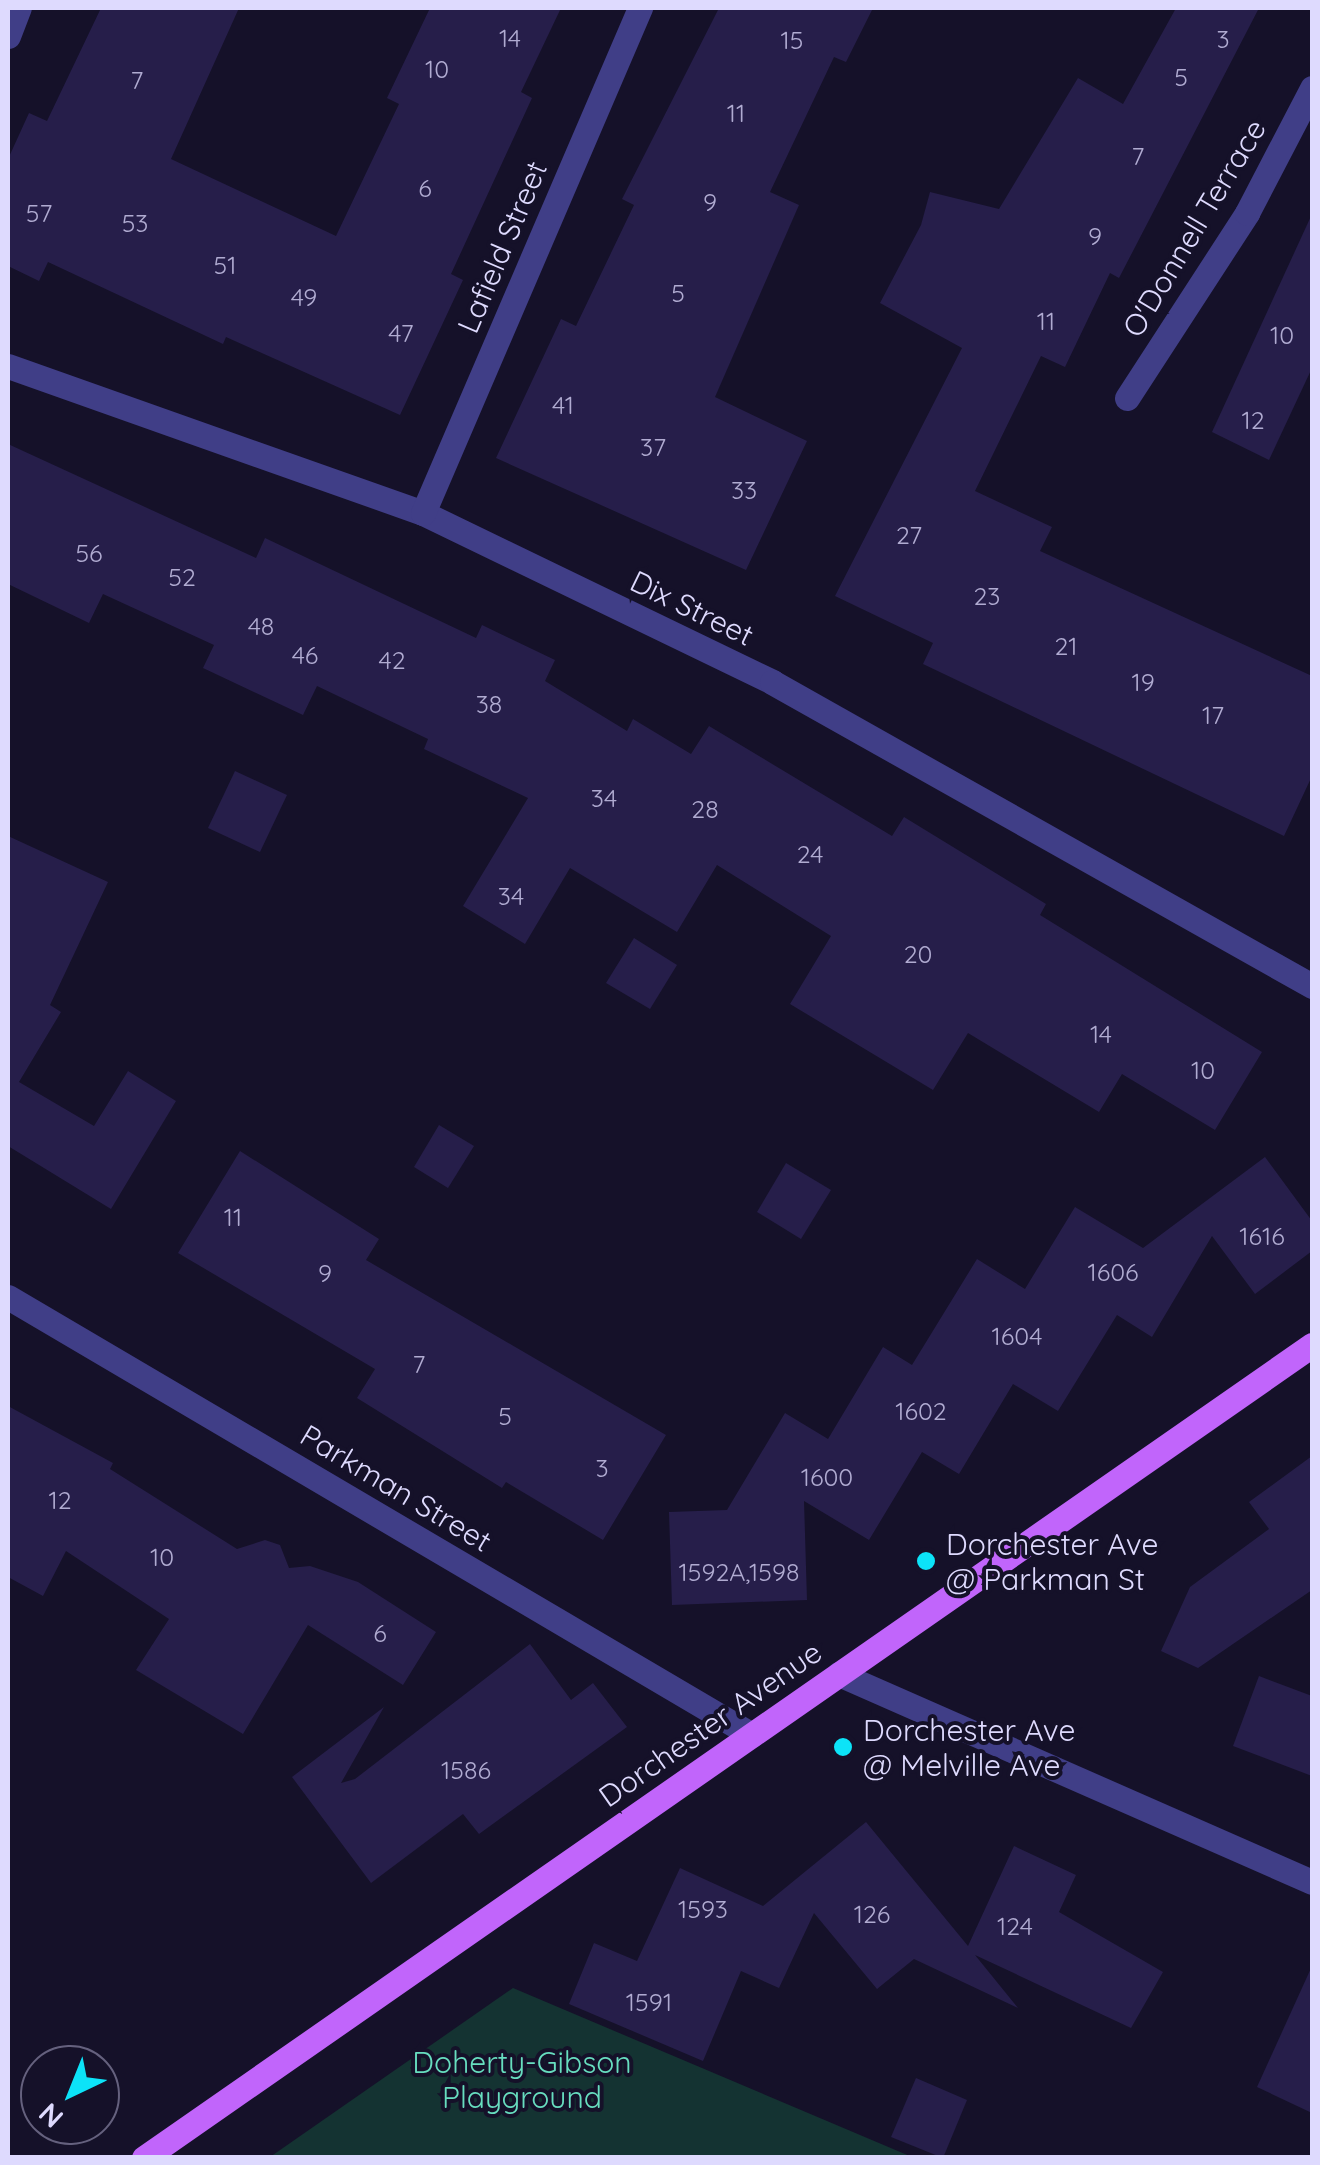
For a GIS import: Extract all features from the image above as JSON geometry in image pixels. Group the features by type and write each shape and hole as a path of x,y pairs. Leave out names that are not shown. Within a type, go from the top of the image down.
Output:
{"main road":[{"name":"Dorchester Avenue","path":"144,2158 1312,1345"}],"street":[{"path":"8,36 19,8"},
{"name":"Lafield Street","path":"423,513 640,8"},
{"name":"O'Donnell Terrace","path":"1127,398 1248,212 1312,88"},
{"name":"Dix Street","path":"8,366 423,513 772,682 1312,986"},
{"name":"Parkman Street","path":"8,1297 752,1735"},
{"path":"838,1674 1312,1882"}],"green space":[{"name":"Doherty-Gibson Playground","path":"513,1988 912,2157 270,2157"}],"building":[{"path":"101,8 239,8 171,159 336,236 399,104 387,98 430,8 561,8 521,92 532,98 451,274 463,280 400,415 226,337 223,344 48,262 39,281 8,266 8,159 29,113 47,121"},
{"path":"719,8 873,8 846,62 834,57 770,192 799,205 715,397 807,441 746,570 496,458 561,319 576,326 634,205 622,199"},
{"path":"1176,8 1259,8 1119,278 1110,273 1065,367 1041,356 975,491 1052,527 1040,551 1312,676 1312,776 1284,836 923,664 933,643 835,596 962,348 880,303 921,225 930,192 999,209 1078,78 1123,104"},
{"path":"1312,214 1312,368 1269,460 1212,432"},
{"path":"8,444 256,558 265,538 476,638 482,625 555,660 545,681 627,731 633,719 691,754 709,726 892,836 904,817 1046,904 1040,915 1262,1052 1215,1130 1122,1074 1099,1112 968,1033 933,1090 790,1004 831,936 717,865 677,932 570,868 525,944 463,906 528,798 424,749 428,739 317,686 303,715 203,668 214,645 103,594 89,623 8,584"},
{"path":"235,771 287,795 260,852 208,828"},
{"path":"8,836 108,882 50,1005 61,1012 19,1082 94,1126 128,1071 176,1101 111,1209 8,1146"},
{"path":"634,938 677,965 650,1009 606,983"},
{"path":"439,1125 474,1146 448,1188 414,1167"},
{"path":"240,1151 379,1239 366,1260 666,1435 603,1540 506,1482 502,1488 357,1398 375,1369 178,1253"},
{"path":"1265,1157 1312,1221 1312,1251 1255,1294 1212,1236 1152,1337 1117,1315 1058,1411 1013,1384 959,1474 922,1452 869,1540 804,1501 807,1600 672,1605 669,1512 727,1510 785,1413 828,1439 883,1347 912,1365 977,1259 1025,1289 1075,1207 1143,1248"},
{"path":"786,1163 831,1190 801,1239 757,1212"},
{"path":"8,1406 113,1463 110,1469 237,1549 265,1540 280,1545 289,1568 310,1566 358,1582 436,1632 403,1685 308,1625 243,1734 136,1670 169,1619 66,1551 43,1596 8,1577"},
{"path":"1312,1456 1312,1590 1198,1668 1161,1651 1190,1587 1269,1529 1249,1502"},
{"path":"530,1644 571,1700 593,1683 627,1727 479,1834 463,1814 371,1883 292,1777 384,1707 341,1783 355,1779"},
{"path":"1259,1676 1312,1696 1312,1776 1233,1746"},
{"path":"866,1822 968,1946 1014,1846 1076,1875 1059,1912 1163,1972 1131,2028 975,1955 1018,2008 914,1959 877,1989 814,1913 779,1988 741,1971 703,2061 569,2004 594,1943 637,1961 680,1868 763,1906"},
{"path":"1312,1966 1312,2113 1257,2087"},
{"path":"916,2078 967,2100 943,2158 891,2137"}],"place":[{"name":"Dorchester Ave @ Parkman St","path":"926,1561"},
{"name":"Dorchester Ave @ Melville Ave","path":"843,1747"}]}
